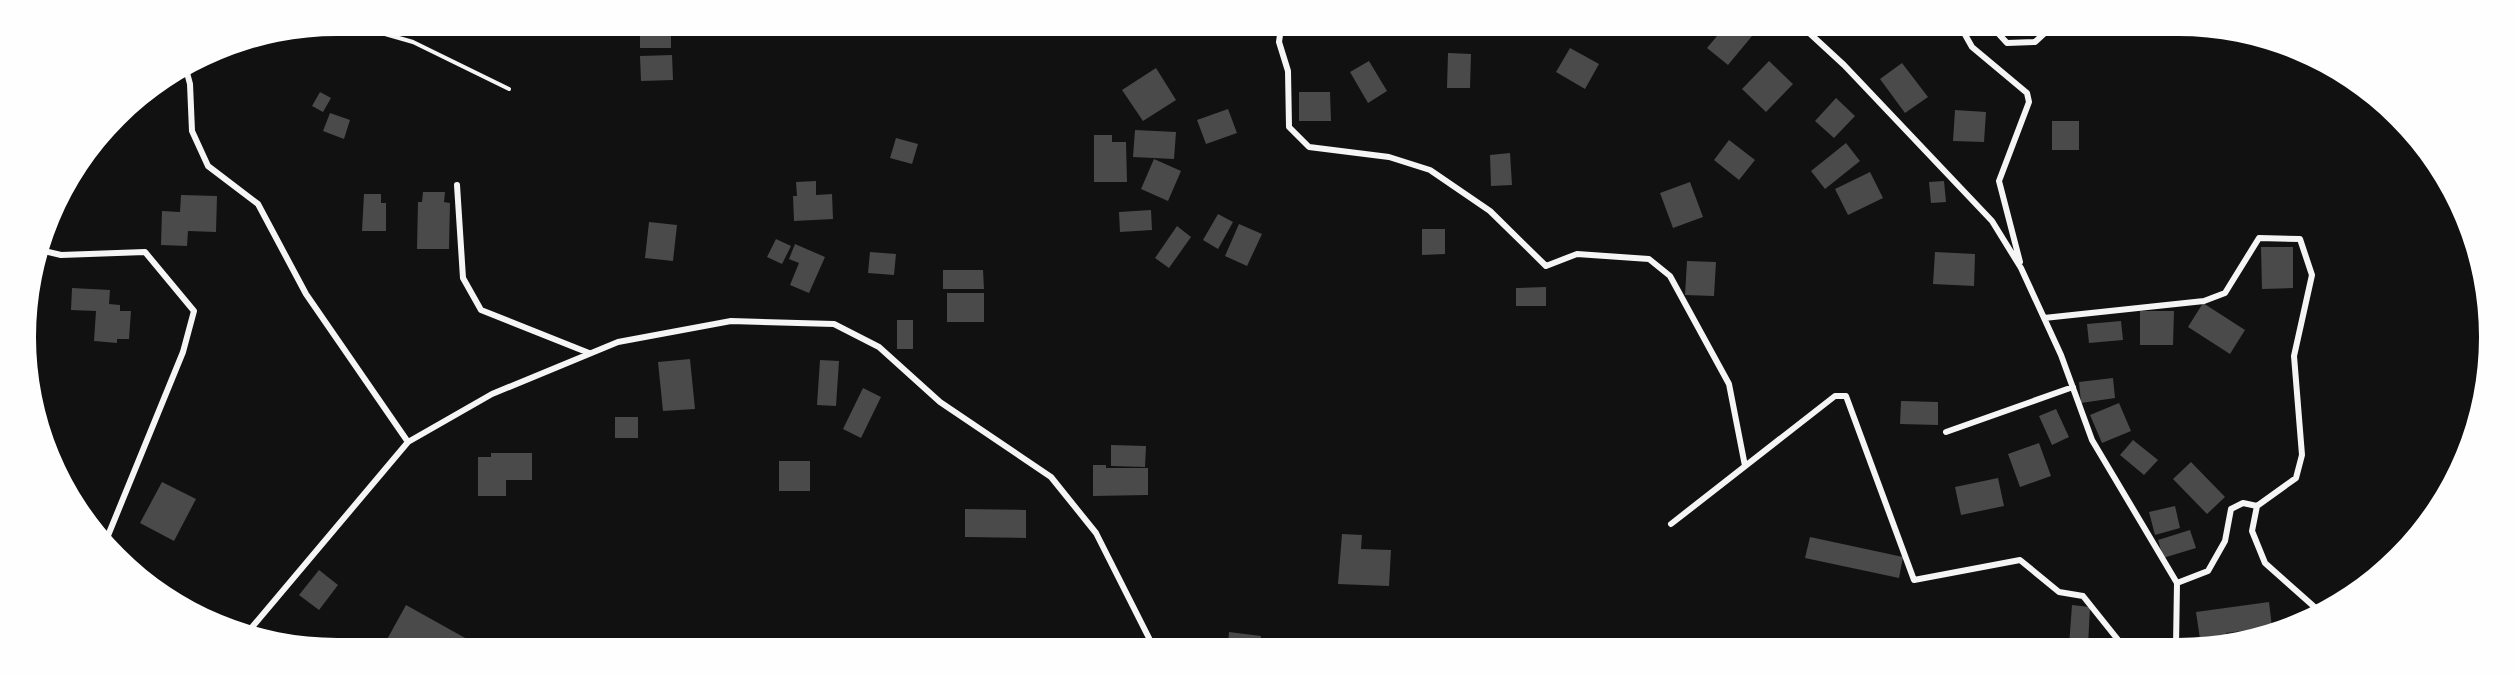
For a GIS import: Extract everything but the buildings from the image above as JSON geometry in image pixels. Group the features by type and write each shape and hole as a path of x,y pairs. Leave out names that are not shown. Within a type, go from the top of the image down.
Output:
{"street":[{"path":"1280,36 1279,42 1288,71 1288,127 1309,147 1389,157 1430,170 1490,211 1546,266 1577,254 1649,259 1670,276 1729,384 1744,466"},
{"path":"1813,36 1844,65 1992,221 2021,268 2073,387 2092,440 2177,583 2176,638"},
{"path":"1966,36 1972,46 2027,93 2029,102 1999,181 2021,268"},
{"path":"2001,36 2007,43 2035,42 2042,36"},
{"path":"188,75 192,132 208,166 258,204 306,294 408,442"},
{"path":"457,185 463,278 481,310 589,353"},
{"path":"2044,318 2204,301 2225,293 2259,238 2300,240 2312,275 2294,356 2302,455 2296,478 2257,506 2252,531 2265,563 2313,606"},
{"path":"48,252 61,255 145,252 194,311 183,352 109,533"},
{"path":"253,626 408,442 492,394 618,342 731,321 834,324 879,347 940,402 1051,477 1096,533 1149,638"},
{"path":"1946,432 2073,387"},
{"path":"1671,524 1835,396 1846,396 1914,580 2020,560 2059,592 2083,596 2117,638"},
{"path":"2177,583 2208,571 2225,541 2231,509 2242,503 2257,506"}],"path":[{"path":"392,36 413,42 508,88"}]}
